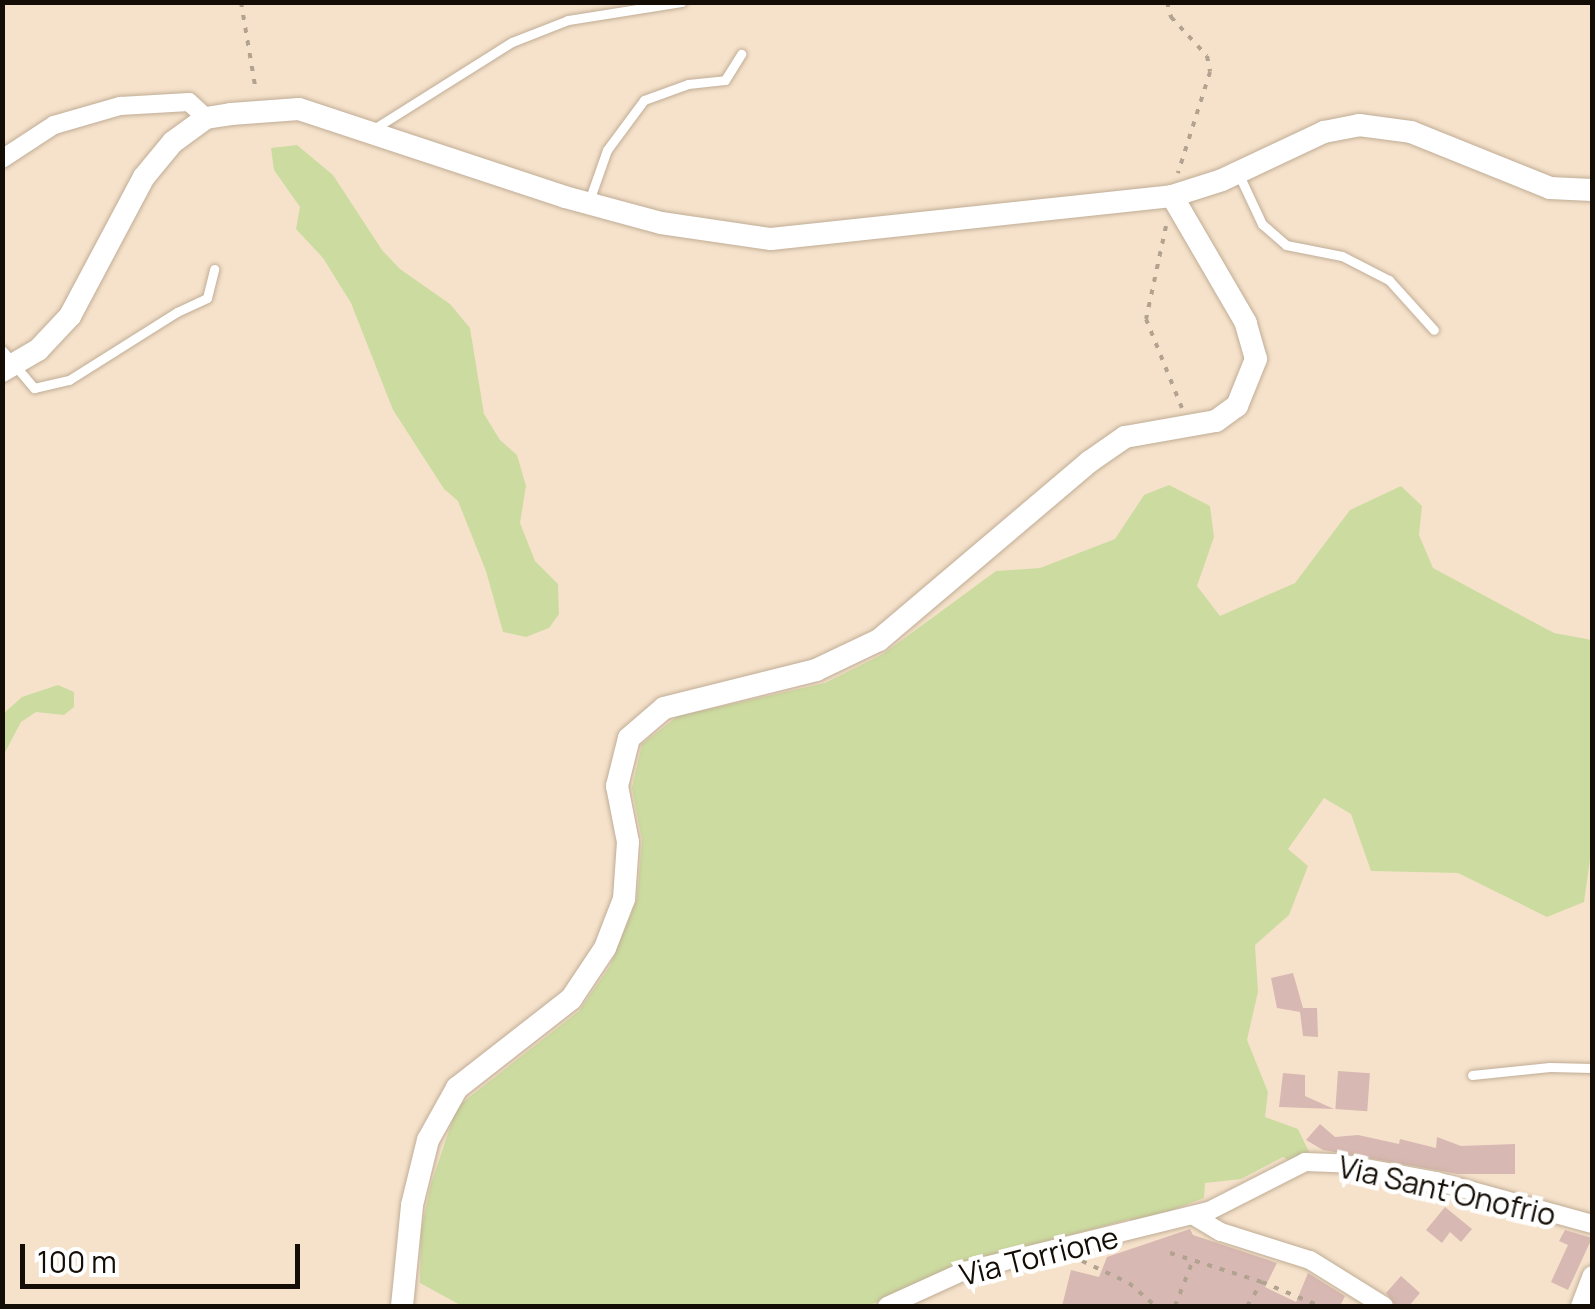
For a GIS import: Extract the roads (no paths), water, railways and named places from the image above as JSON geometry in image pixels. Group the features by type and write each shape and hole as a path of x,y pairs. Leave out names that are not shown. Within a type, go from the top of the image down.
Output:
{"street":[{"path":"2,158 54,126 120,106 189,102 206,118"},
{"path":"6,362 38,350 70,316 144,177 173,142 206,118 259,112 300,108 588,204 660,223 771,239 1172,196 1238,173 1324,132 1377,126 1434,140 1550,188 1592,190"},
{"path":"402,1306 412,1205 428,1140 457,1088 571,999 606,948 624,899 628,842 617,786 630,738 664,708 816,670 879,640 1089,462 1125,438 1216,421 1237,406 1256,359 1246,322 1172,196"},
{"name":"Via Sant'Onofrio","path":"1194,1216 1305,1162 1339,1163 1436,1181 1592,1224"},
{"path":"1194,1216 1221,1232 1310,1260 1384,1306"},
{"name":"Via Torrione","path":"888,1306 964,1271 1194,1216"},
{"path":"1580,1306 1592,1276"}],"lane":[{"path":"369,132 512,42 568,20 682,2"},
{"path":"588,204 607,150 644,100 688,84 725,80 741,54"},
{"path":"1238,173 1262,224 1286,246 1342,256 1389,280 1434,330"},
{"path":"6,362 34,388 69,380 177,312 207,298 214,269"},
{"path":"1472,1074 1550,1067 1592,1068"}]}
